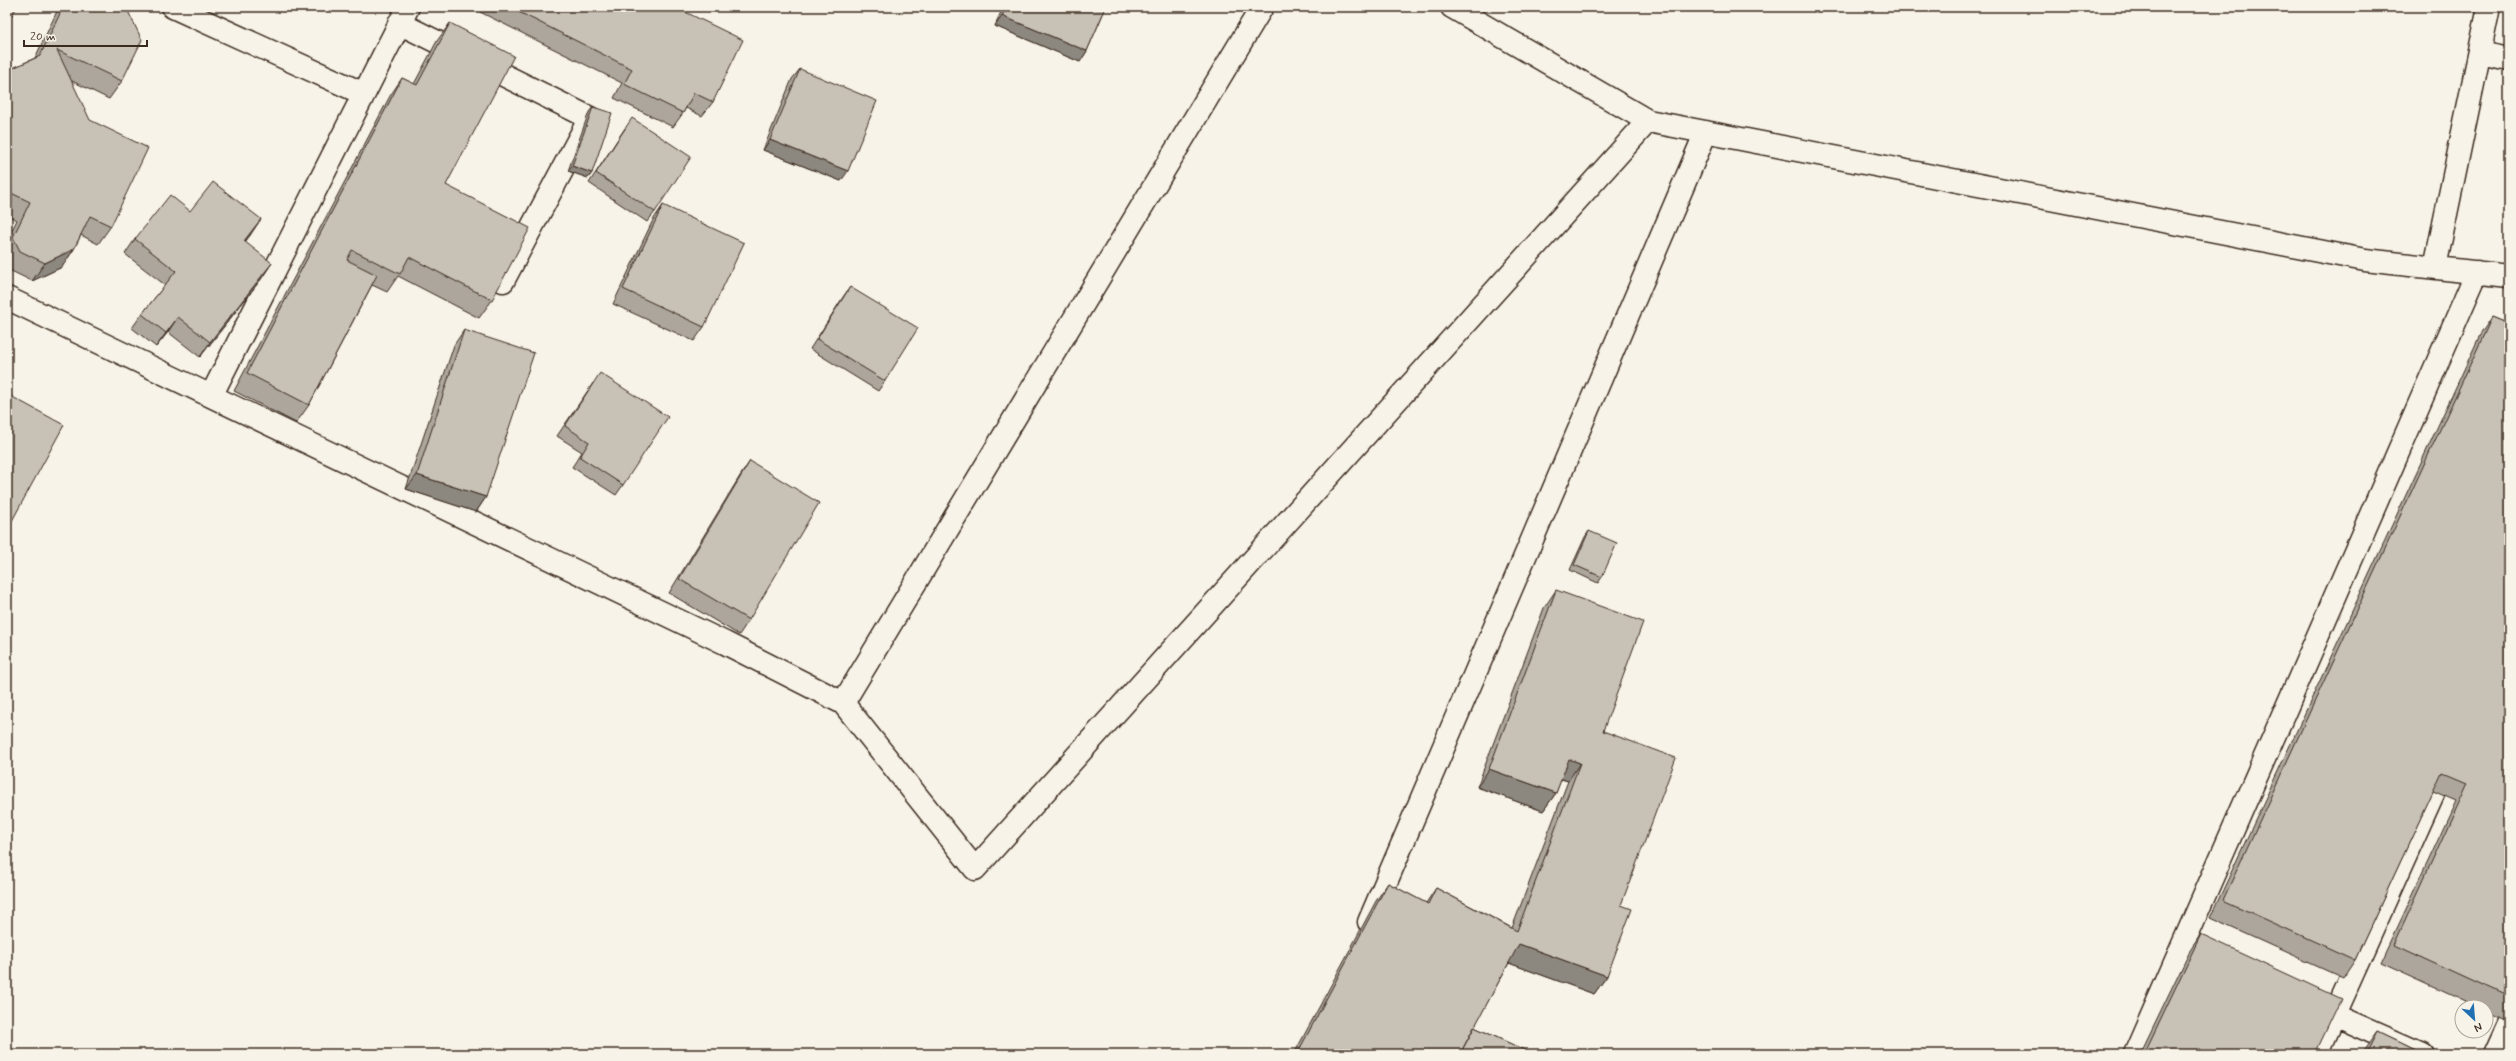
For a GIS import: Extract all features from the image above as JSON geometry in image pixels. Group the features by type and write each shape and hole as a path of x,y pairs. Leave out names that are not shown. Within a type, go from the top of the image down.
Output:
{"street":[{"path":"173,7 364,94"},
{"path":"843,704 1262,7"},
{"path":"1452,7 1648,121 2365,260 2509,276"},
{"path":"2435,267 2489,7"},
{"path":"211,396 403,15 590,118 503,281"},
{"path":"2480,53 2509,59"},
{"path":"7,298 725,643 843,704 975,869 1648,121"},
{"path":"1362,937 1706,132"},
{"path":"2135,1054 2477,272"},
{"path":"2316,1054 2332,1015 2453,750"},
{"path":"2181,949 2202,958"},
{"path":"2303,1002 2422,1054"},
{"path":"2495,1054 2509,1023"}],"building":[{"path":"7,7 17,7 7,23"},
{"path":"63,7 126,7 142,40 122,81 57,50 90,120 148,148 111,226 90,216 74,249 45,263 20,251 13,237 30,202 7,191 7,81 13,68 40,56"},
{"path":"509,7 675,7 743,40 713,102 694,93 683,113 624,84 632,69"},
{"path":"1006,7 1106,7 1087,51 1002,16"},
{"path":"450,23 514,56 446,185 530,228 492,300 409,257 400,274 352,250 347,260 377,275 309,405 247,373 402,78 417,85"},
{"path":"800,69 877,101 848,171 770,140"},
{"path":"593,107 612,113 592,173 572,166"},
{"path":"632,118 691,157 655,212 596,173"},
{"path":"213,182 261,219 244,241 272,263 210,342 178,317 166,333 142,314 176,271 135,239 170,195 190,211"},
{"path":"663,205 744,243 704,327 623,289"},
{"path":"850,287 918,328 885,381 817,339"},
{"path":"2492,317 2509,324 2509,998 2394,945 2468,783 2442,772 2355,960 2223,900"},
{"path":"464,330 534,353 486,497 417,475"},
{"path":"600,373 668,417 623,485 580,457 589,442 565,426"},
{"path":"7,394 64,425 7,530"},
{"path":"750,461 819,503 749,620 679,579"},
{"path":"1589,531 1617,543 1602,577 1574,565"},
{"path":"1556,590 1643,622 1603,731 1676,758 1621,905 1632,909 1607,976 1519,944 1460,1054 1297,1054 1388,883 1428,904 1436,888 1517,931 1580,763 1569,759 1556,793 1489,769"},
{"path":"2201,934 2341,999 2315,1054 2144,1054"},
{"path":"1474,1027 1533,1054 1460,1054"},
{"path":"2378,1032 2424,1054 2367,1054"}]}
